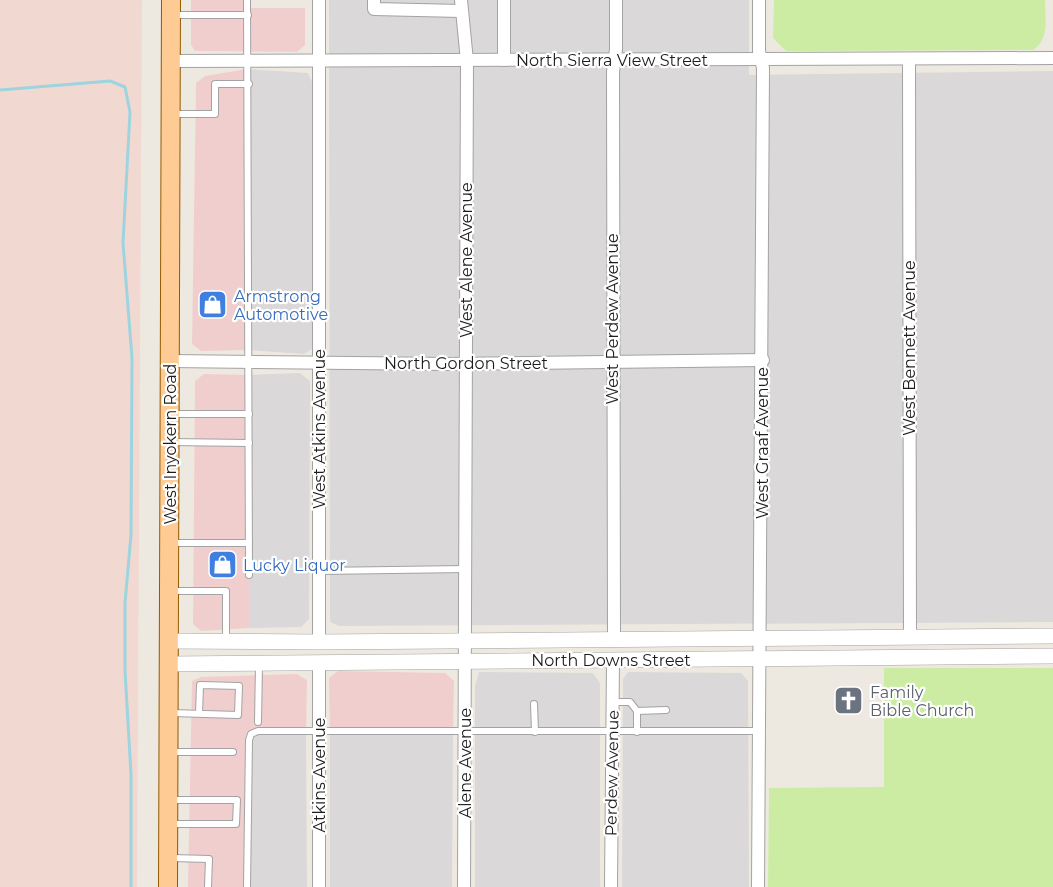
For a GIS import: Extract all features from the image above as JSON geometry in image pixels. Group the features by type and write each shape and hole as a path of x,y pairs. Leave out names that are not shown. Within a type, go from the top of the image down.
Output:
{"main road":[{"name":"West Inyokern Road","path":"168,887 171,8"}],"street":[{"name":"West Atkins Avenue","path":"319,0 319,642"},
{"path":"374,0 374,9 461,6"},
{"path":"504,0 504,60"},
{"name":"West Perdew Avenue","path":"614,639 612,363 616,0"},
{"name":"West Graaf Avenue","path":"758,887 763,360 762,60 759,51 759,0"},
{"name":"West Alene Avenue","path":"461,6 467,61 466,640"},
{"name":"North Sierra View Street","path":"171,61 1053,58"},
{"name":"West Bennett Avenue","path":"909,59 910,638"},
{"name":"North Gordon Street","path":"170,361 612,363 763,360"},
{"name":"North Downs Street","path":"169,641 319,642 1053,636"},
{"name":"Alene Avenue","path":"464,887 466,640"},
{"name":"North Downs Street","path":"169,664 1053,656"},
{"name":"Perdew Avenue","path":"611,887 613,660"},
{"name":"Atkins Avenue","path":"319,663 319,887"}],"lane":[{"path":"247,0 249,575"},
{"path":"171,8 248,15"},
{"path":"171,114 215,114 215,84 249,84"},
{"path":"170,414 249,414"},
{"path":"170,442 249,443"},
{"path":"170,543 249,543"},
{"path":"319,571 466,569"},
{"path":"170,591 226,591 226,642"},
{"path":"258,722 259,663"},
{"path":"169,713 199,714 238,715 239,686 200,685 199,714"},
{"path":"613,702 630,702 637,711 637,732"},
{"path":"534,704 535,732"},
{"path":"637,711 666,710"},
{"path":"247,887 249,740 251,734 258,731 759,731"},
{"path":"168,752 233,752"},
{"path":"168,800 237,800 237,808 236,824 168,824"},
{"path":"168,858 209,859 208,887"}],"shaded area":[{"path":"0,0 142,0 137,887 0,887"},
{"path":"191,0 247,0 248,8 305,8 305,45 297,52 195,51 191,45"},
{"path":"329,0 749,0 749,75 1053,71 1053,622 339,626 330,622"},
{"path":"247,69 308,73 313,84 312,349 304,354 247,350"},
{"path":"247,69 247,350 201,351 192,344 196,83 205,76"},
{"path":"300,373 310,381 309,619 301,627 249,628 249,375"},
{"path":"204,374 249,375 249,628 201,631 193,624 195,381"},
{"path":"338,671 445,673 454,681 453,735 330,733 329,678"},
{"path":"479,672 593,673 600,683 600,887 475,887 475,686"},
{"path":"628,672 741,673 748,681 749,887 622,887 623,679"},
{"path":"297,674 307,680 306,734 246,732 244,887 188,887 192,681 201,677"},
{"path":"246,732 306,734 307,887 244,887"},
{"path":"330,733 453,735 452,887 330,887"}],"green space":[{"path":"774,0 1045,0 1045,28 1042,40 1033,50 786,51 773,38"},
{"path":"884,668 1053,668 1053,887 768,887 769,788 884,787"}],"waterway":[{"path":"0,90 110,81 125,87 130,112 123,243 132,358 131,535 125,603 125,671 131,774 131,887"}],"place":[{"name":"Armstrong Automotive","path":"213,305"},
{"name":"Lucky Liquor","path":"222,565"},
{"name":"Family Bible Church","path":"849,701"}]}
